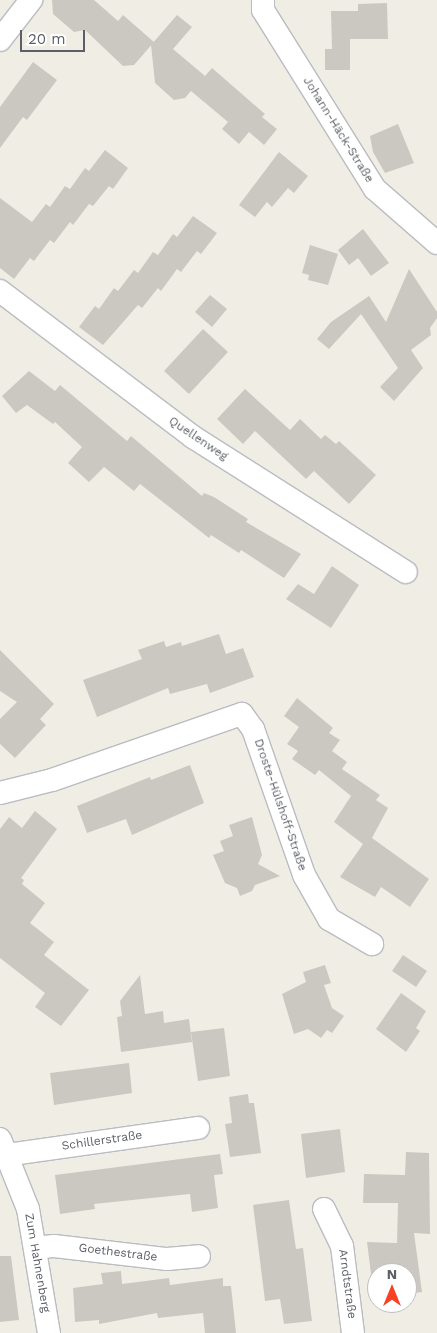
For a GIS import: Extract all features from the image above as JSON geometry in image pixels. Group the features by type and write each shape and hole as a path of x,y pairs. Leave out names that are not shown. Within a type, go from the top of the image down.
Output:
{"street":[{"path":"0,40 32,0"},
{"name":"Johann-Häck-Straße","path":"264,0 263,10 375,189 437,243"},
{"name":"Quellenweg","path":"0,291 193,437 406,572"},
{"name":"Droste-Hülshoff-Straße","path":"0,792 52,780 242,714 254,729 304,875 329,919 372,944"},
{"name":"Schillerstraße","path":"3,1147 198,1128"},
{"name":"Zum Hahnenberg","path":"3,1147 28,1209 37,1248 49,1333"},
{"name":"Arndtstraße","path":"324,1209 342,1246 353,1333"},
{"name":"Goethestraße","path":"37,1248 54,1246 168,1259 199,1256"}],"building":[{"path":"52,0 94,0 118,21 123,15 154,42 134,65 123,66 85,30 74,32 53,14"},
{"path":"387,3 388,39 350,39 350,70 325,70 325,49 332,49 331,11 358,11 358,4"},
{"path":"177,15 192,27 173,49 205,76 212,68 265,114 262,117 277,129 264,145 249,132 239,144 222,129 228,122 191,91 185,98 174,100 155,83 151,45"},
{"path":"33,62 57,80 27,120 23,117 0,148 0,107"},
{"path":"398,124 414,163 385,173 373,152 370,136"},
{"path":"105,150 128,168 113,189 109,186 93,206 89,204 73,225 70,222 54,243 50,240 34,261 30,258 14,279 0,268 0,198 32,222 46,204 50,207 65,186 70,189 85,168 89,171"},
{"path":"279,152 308,176 294,193 288,188 272,207 267,202 255,217 239,205"},
{"path":"193,216 217,233 201,254 197,251 181,272 177,269 161,291 158,288 142,308 138,305 103,345 79,327 95,306 99,309 114,288 118,291 134,270 138,273 153,252 158,255 173,234 177,237"},
{"path":"363,229 389,263 371,276 358,258 349,265 338,250"},
{"path":"310,245 338,254 328,285 308,280 309,275 302,273"},
{"path":"409,269 437,312 437,318 430,328 431,335 411,350 423,368 394,401 380,387 398,368 361,314 329,349 317,339 331,322 369,296 386,322"},
{"path":"210,295 227,309 212,327 195,312"},
{"path":"203,329 228,352 189,394 164,371"},
{"path":"29,371 55,391 60,385 127,441 131,436 202,496 204,493 214,497 248,519 246,522 301,554 284,578 241,550 239,553 211,535 209,538 140,484 134,491 104,467 89,482 68,463 82,447 55,422 53,424 27,405 16,413 2,396"},
{"path":"245,389 290,430 300,419 321,439 325,435 336,444 339,441 376,475 349,504 314,471 306,479 255,431 243,444 217,419"},
{"path":"332,566 359,585 331,628 286,599 298,584 314,594"},
{"path":"219,634 226,654 243,648 254,677 210,693 207,684 170,694 168,688 97,717 83,680 142,659 138,650 164,641 166,647 181,642 182,646"},
{"path":"0,650 54,704 40,719 46,725 15,758 0,744 0,719 17,702 0,691"},
{"path":"297,698 333,728 329,733 340,740 332,751 347,762 342,769 380,795 376,800 388,808 372,838 429,879 410,907 381,887 375,897 340,877 363,844 334,822 351,796 319,770 315,775 292,759 298,751 287,744 299,727 284,716"},
{"path":"190,765 204,803 132,835 126,819 87,833 77,806 150,777 151,780"},
{"path":"35,811 57,829 21,878 24,880 22,884 45,903 30,923 54,942 44,955 89,990 61,1026 35,1007 45,993 0,958 0,829 9,817 22,828"},
{"path":"252,817 262,855 258,864 280,876 255,885 252,891 240,896 237,888 225,883 213,855 224,851 220,841 233,836 229,825"},
{"path":"403,955 427,971 416,987 392,971"},
{"path":"325,965 331,983 324,985 332,1008 344,1016 332,1033 327,1030 321,1038 308,1029 294,1034 282,994 306,982 303,972"},
{"path":"140,975 145,1014 163,1011 164,1023 189,1019 192,1042 121,1052 117,1017 122,1016 120,1001"},
{"path":"401,993 426,1011 416,1028 420,1031 406,1052 376,1029"},
{"path":"224,1028 230,1076 198,1081 191,1032"},
{"path":"129,1063 132,1093 54,1105 50,1073"},
{"path":"248,1094 249,1103 254,1103 261,1153 230,1157 225,1124 232,1123 229,1097"},
{"path":"340,1129 345,1172 306,1178 301,1134"},
{"path":"406,1152 429,1153 430,1234 414,1233 422,1292 417,1293 417,1263 370,1263 367,1242 397,1243 398,1203 363,1203 364,1174 405,1175"},
{"path":"220,1154 223,1174 214,1175 218,1208 192,1212 190,1194 94,1204 95,1209 60,1214 55,1175"},
{"path":"289,1200 296,1249 303,1248 312,1321 284,1324 280,1299 265,1301 253,1205"},
{"path":"0,1256 11,1256 19,1320 0,1322"},
{"path":"121,1271 122,1284 169,1278 170,1285 223,1278 223,1286 231,1286 236,1333 205,1333 203,1313 158,1318 157,1313 99,1324 99,1320 75,1322 73,1288 103,1284 101,1273"}]}
